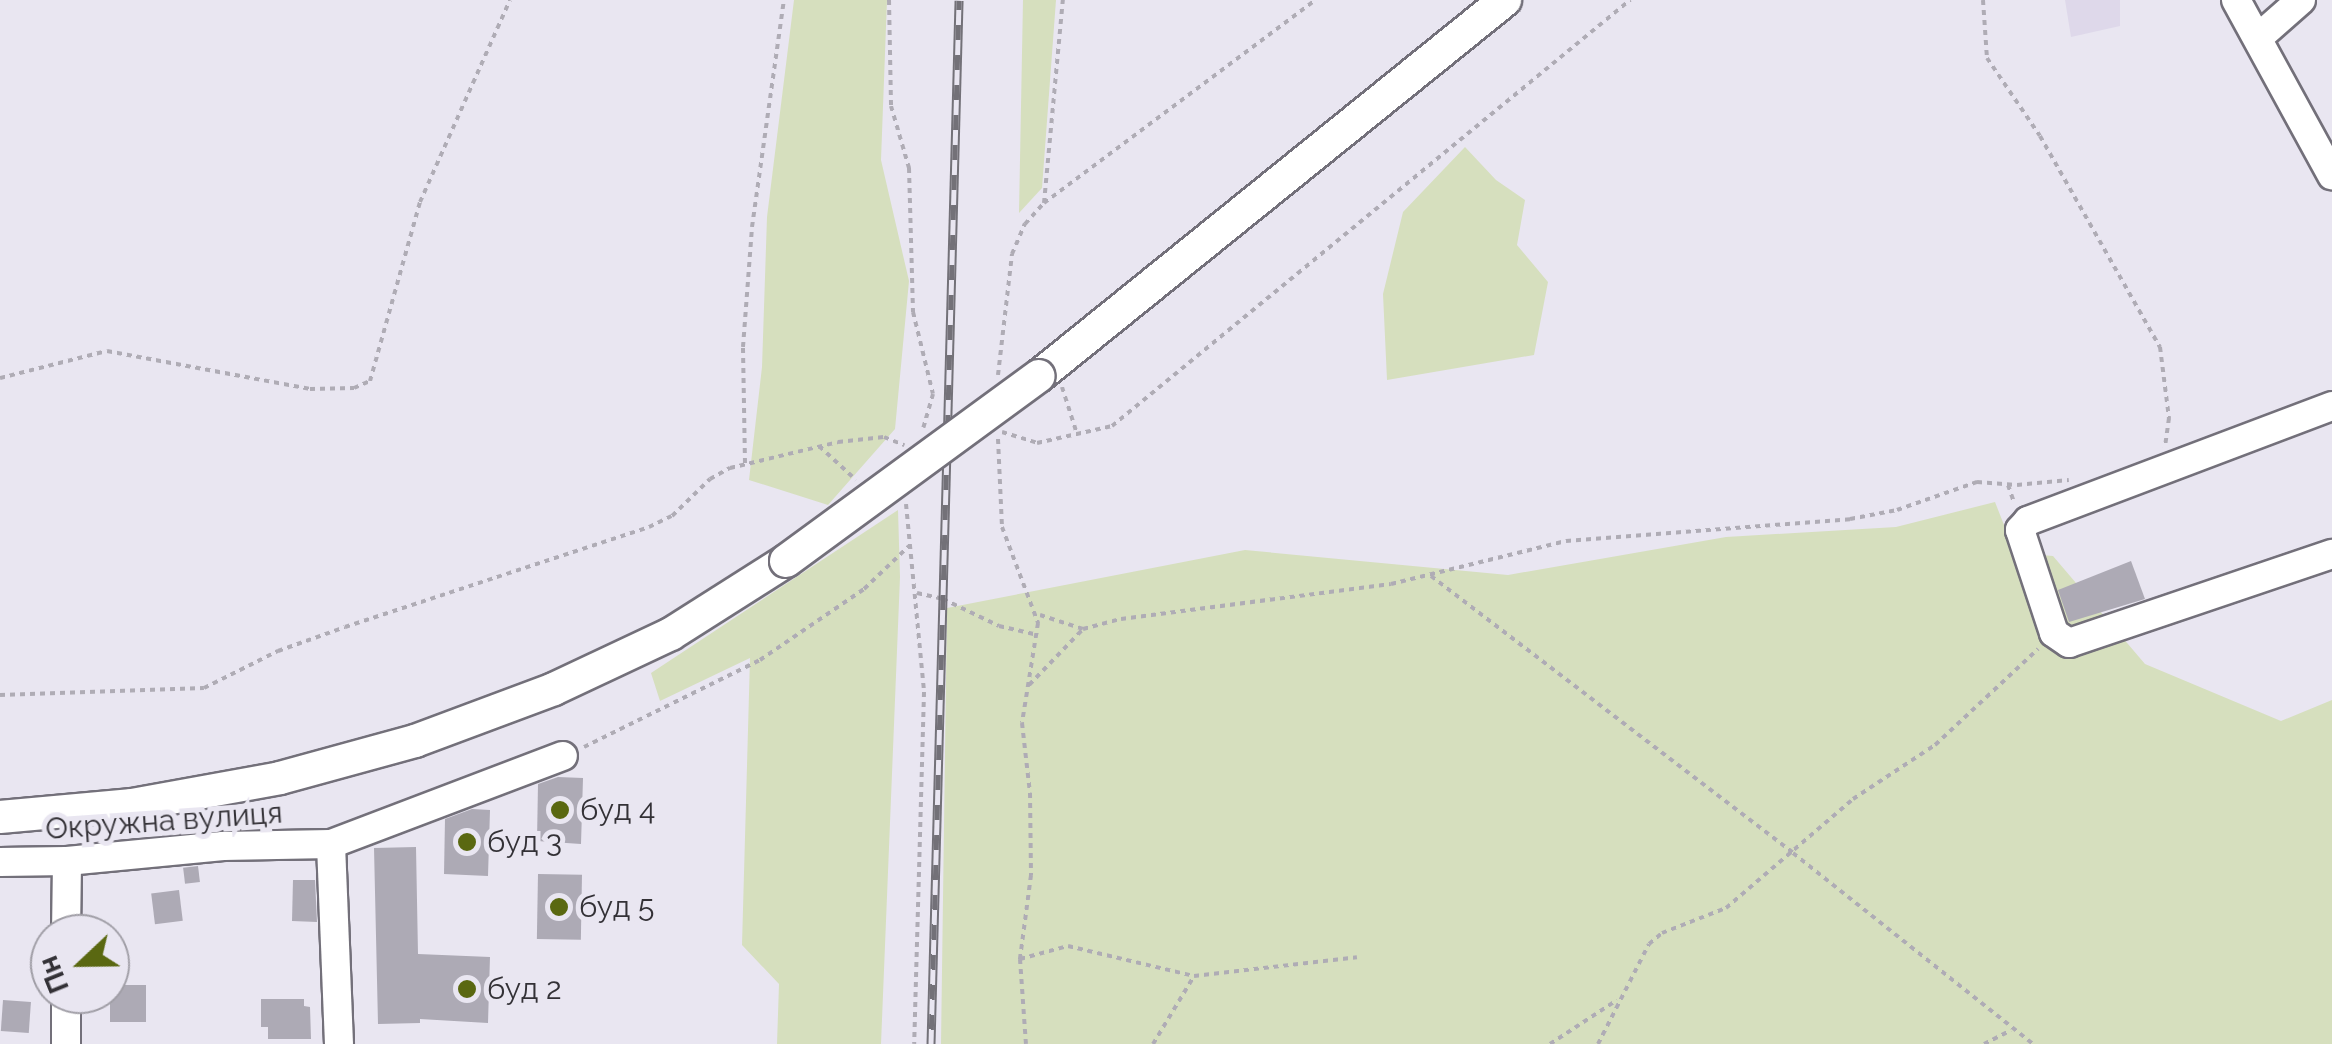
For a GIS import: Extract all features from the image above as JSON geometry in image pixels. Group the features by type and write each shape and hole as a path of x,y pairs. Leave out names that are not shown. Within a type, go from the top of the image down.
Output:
{"main road":[{"path":"0,816 132,805 280,778 415,741 554,689 671,634 890,494 1505,0"}],"street":[{"path":"2236,0 2260,37 2332,175"},
{"path":"2260,37 2301,0"},
{"path":"2332,406 2028,521 2020,530 2065,638 2332,554"},
{"name":"Окружна вулиця","path":"0,862 66,862 192,848 331,844 563,756"},
{"path":"331,844 339,1044"},
{"path":"66,862 66,914"},
{"path":"66,1014 66,1044"}],"path":[{"path":"0,378 107,351 310,389 354,388 370,380 420,202 510,0"},
{"path":"745,463 743,348 752,228 784,0"},
{"path":"889,0 889,84 895,125 909,168 914,312 934,394 918,437"},
{"path":"1044,203 1063,0"},
{"path":"998,386 1007,272 1025,224 1044,203 1315,0"},
{"path":"1026,1044 1020,958 1032,875 1030,794 1022,723 1038,634 1037,614 1002,526 997,431 1037,443 1112,426 1630,0"},
{"path":"1983,0 1988,58 2040,136 2160,347 2169,418 2162,468"},
{"path":"1047,370 1077,434"},
{"path":"0,695 204,688 278,651 344,627 649,527 672,516 710,479 745,463 884,436 912,450"},
{"path":"819,446 890,494 909,546 917,593 924,692 914,1044"},
{"path":"1029,685 1083,629 1121,619 1431,576 1566,542 1850,519 1897,510 1977,482 2017,485 2073,480"},
{"path":"563,756 760,660 856,595 909,546"},
{"path":"1431,576 1793,853 2034,1044"},
{"path":"917,593 943,600 998,626 1038,634"},
{"path":"1037,614 1083,629"},
{"path":"1598,1044 1650,944 1662,933 1726,908 1853,799 1936,745 2065,638"},
{"path":"1020,958 1068,946 1194,976 1356,957"},
{"path":"1153,1044 1194,976"},
{"path":"1550,1044 1619,998"},
{"path":"1984,1044 2012,1030"}],"shaded area":[{"path":"2065,0 2120,0 2120,26 2071,37"}],"green space":[{"path":"794,0 887,0 881,160 909,281 895,429 828,505 749,480 762,367 767,217"},
{"path":"1023,0 1056,0 1042,188 1019,213"},
{"path":"1465,147 1496,180 1525,200 1517,245 1548,282 1534,355 1387,380 1383,294 1403,212"},
{"path":"1995,502 2015,553 2053,556 2145,664 2281,721 2332,700 2332,1044 941,1044 947,608 1245,550 1508,575 1726,537 1896,527"},
{"path":"898,510 900,577 881,1044 777,1044 779,984 742,945 750,658 660,701 651,673"}],"building":[{"path":"2131,561 2145,599 2069,622 2058,590"},
{"name":"буд 4","path":"558,777 583,778 581,844 537,841 538,784"},
{"name":"буд 3","path":"472,809 490,810 488,876 444,874 445,819"},
{"path":"416,847 418,954 490,957 488,1023 420,1019 420,1023 378,1024 374,848"},
{"path":"198,866 200,882 185,884 183,868"},
{"name":"буд 5","path":"538,874 582,875 581,940 537,939"},
{"path":"293,880 315,880 317,922 292,921"},
{"path":"179,890 183,921 155,924 151,893"},
{"path":"130,985 146,985 146,1022 110,1022 110,1014 130,1014"},
{"path":"261,999 304,999 304,1006 310,1007 311,1039 268,1039 268,1027 261,1027"},
{"path":"3,1000 30,1002 29,1033 1,1031"}],"railway":[{"path":"931,1044 959,0"}],"place":[{"name":"буд 4","path":"560,810"},
{"name":"буд 3","path":"467,842"},
{"name":"буд 5","path":"559,907"},
{"name":"буд 2","path":"467,989"}]}
